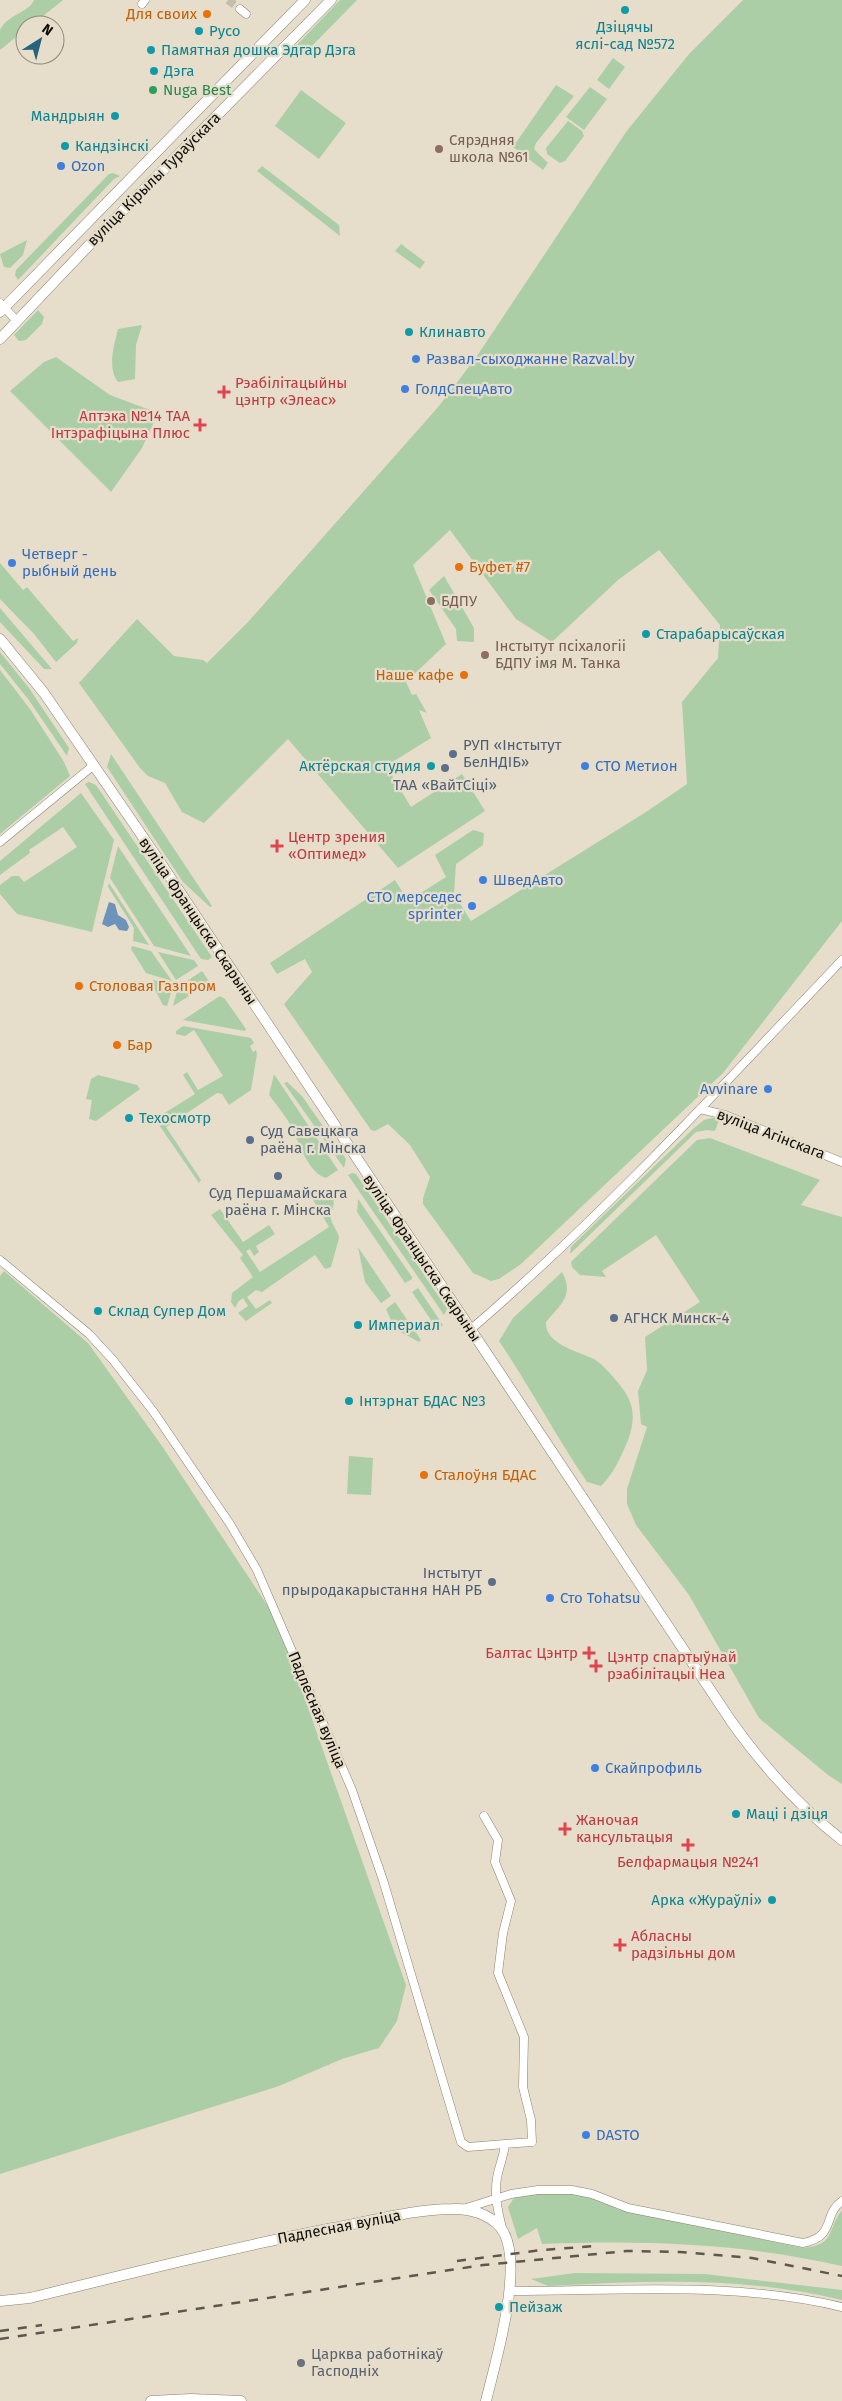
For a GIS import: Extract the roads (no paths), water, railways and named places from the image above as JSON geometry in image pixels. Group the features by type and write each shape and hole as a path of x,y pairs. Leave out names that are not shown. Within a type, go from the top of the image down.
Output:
{"main road":[{"name":"вуліца Кірылы Тураўскага","path":"1,308 305,0"},
{"name":"вуліца Кірылы Тураўскага","path":"0,338 331,0"},
{"name":"вуліца Францыска Скарыны","path":"0,639 31,675 94,764 749,1746 801,1805 842,1840"},
{"name":"Падлесная вуліца","path":"0,2301 30,2298 244,2246 429,2210 463,2209 485,2215 502,2229"},
{"path":"486,2401 510,2291 511,2268 502,2229"},
{"path":"151,2401 191,2399 241,2401"}],"street":[{"path":"1,308 17,321"},
{"path":"0,842 94,764"},
{"path":"470,1330 524,1283 700,1109 842,960"},
{"name":"вуліца Агінскага","path":"700,1109 725,1115 842,1162"},
{"name":"Падлесная вуліца","path":"0,1260 89,1334 108,1354 153,1411 244,1546 257,1570 352,1790 383,1880 461,2142 468,2147 532,2142 532,2120 523,2087 524,2038 498,1974 502,1933 511,1901 495,1862 498,1840 484,1816"},
{"path":"502,2229 495,2199 497,2177 504,2159 506,2144"},
{"path":"463,2209 495,2199 538,2190 572,2190 592,2194 628,2208 803,2243 815,2241 823,2234 834,2208 842,2201"},
{"path":"510,2291 714,2289 776,2295 842,2307"}],"water":[{"path":"109,902 115,904 118,915 126,920 129,927 127,931 119,930 115,924 108,927 102,924"}],"tunnel":[{"path":"228,0 240,9"}],"railway":[{"path":"457,2261 542,2250 596,2246"},
{"path":"0,2339 483,2265 627,2251 680,2252 752,2258 842,2276"},
{"path":"0,2331 42,2325"}],"place":[{"name":"Дзіцячы яслі-сад №572","path":"625,10"},
{"name":"Для своих","path":"207,14"},
{"name":"Русо","path":"199,31"},
{"name":"Памятная дошка Эдгар Дэга","path":"151,50"},
{"name":"Дэга","path":"154,71"},
{"name":"Nuga Best","path":"153,90"},
{"name":"Мандрыян","path":"115,116"},
{"name":"Кандзінскі","path":"65,146"},
{"name":"Сярэдняя школа №61","path":"439,149"},
{"name":"Ozon","path":"61,166"},
{"name":"Клинавто","path":"409,332"},
{"name":"Развал-сыходжанне Razval.by","path":"416,359"},
{"name":"ГолдСпецАвто","path":"405,389"},
{"name":"Рэабілітацыйны цэнтр «Элеас»","path":"224,392"},
{"name":"Аптэка №14 ТАА Інтэрафіцына Плюс","path":"200,425"},
{"name":"Четверг - рыбный день","path":"12,563"},
{"name":"Буфет #7","path":"459,567"},
{"name":"БДПУ","path":"431,601"},
{"name":"Старабарысаўская","path":"646,634"},
{"name":"Інстытут псіхалогіі БДПУ імя М. Танка","path":"485,655"},
{"name":"Наше кафе","path":"464,675"},
{"name":"РУП «Інстытут БелНДІБ»","path":"453,754"},
{"name":"Актёрская студия","path":"431,766"},
{"name":"СТО Метион","path":"585,766"},
{"name":"ТАА «ВайтСіці»","path":"445,768"},
{"name":"Центр зрения «Оптимед»","path":"277,846"},
{"name":"ШведАвто","path":"483,880"},
{"name":"СТО мерседес sprinter","path":"472,906"},
{"name":"Столовая Газпром","path":"79,986"},
{"name":"Бар","path":"117,1045"},
{"name":"Avvinare","path":"768,1089"},
{"name":"Техосмотр","path":"129,1118"},
{"name":"Суд Савецкага раёна г. Мінска","path":"250,1140"},
{"name":"Суд Першамайскага раёна г. Мінска","path":"278,1176"},
{"name":"Склад Супер Дом","path":"98,1311"},
{"name":"АГНСК Минск-4","path":"614,1318"},
{"name":"Империал","path":"358,1325"},
{"name":"Інтэрнат БДАС №3","path":"349,1401"},
{"name":"Сталоўня БДАС","path":"424,1475"},
{"name":"Інстытут прыродакарыстання НАН РБ","path":"492,1582"},
{"name":"Сто Tohatsu","path":"550,1598"},
{"name":"Балтас Цэнтр","path":"589,1653"},
{"name":"Цэнтр спартыўнай рэабілітацыі Неа","path":"596,1666"},
{"name":"Скайпрофиль","path":"595,1768"},
{"name":"Маці і дзіця","path":"736,1814"},
{"name":"Жаночая кансультацыя","path":"565,1829"},
{"name":"Белфармацыя №241","path":"688,1845"},
{"name":"Арка «Жураўлі»","path":"772,1900"},
{"name":"Абласны радзільны дом","path":"620,1945"},
{"name":"DASTO","path":"586,2135"},
{"name":"Пейзаж","path":"499,2307"},
{"name":"Царква работнікаў Гасподніх","path":"301,2363"}]}
